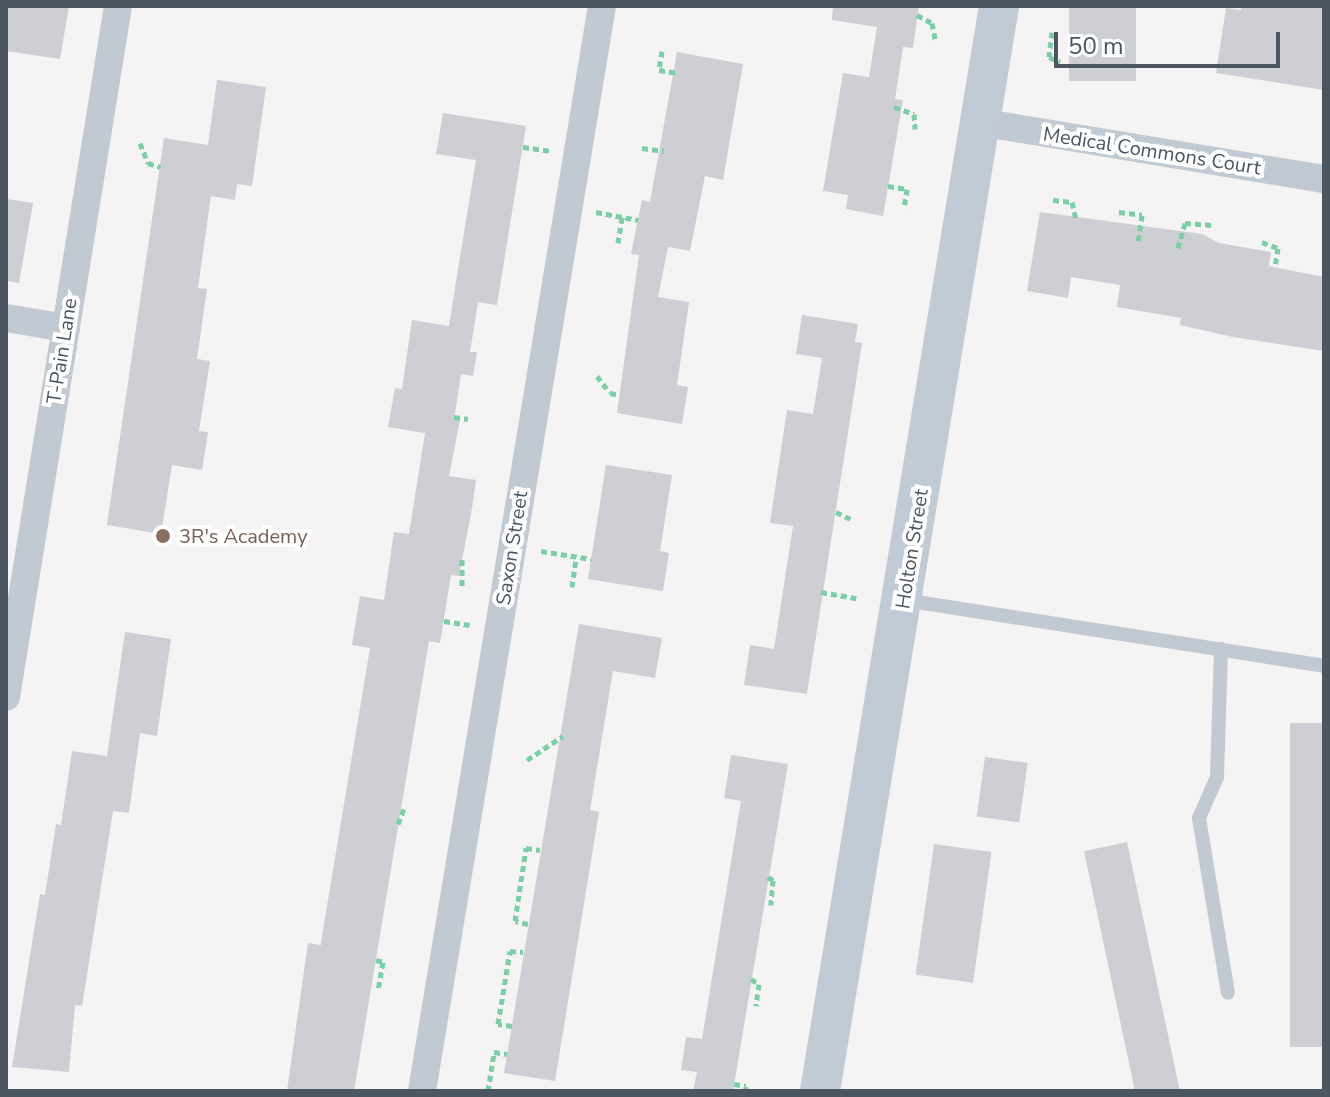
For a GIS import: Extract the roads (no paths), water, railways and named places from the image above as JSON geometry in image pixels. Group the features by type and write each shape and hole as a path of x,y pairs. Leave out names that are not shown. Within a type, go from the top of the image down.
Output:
{"street":[{"name":"T-Pain Lane","path":"6,697 118,6"},
{"name":"Saxon Street","path":"422,1091 602,6"},
{"name":"Holton Street","path":"820,1091 904,600 999,6"},
{"name":"Medical Commons Court","path":"979,122 1324,179"},
{"path":"6,318 66,328"}],"lane":[{"path":"904,600 1324,666"},
{"path":"1221,649 1217,777 1199,818 1228,993"}],"place":[{"name":"3R's Academy","path":"163,536"}]}
